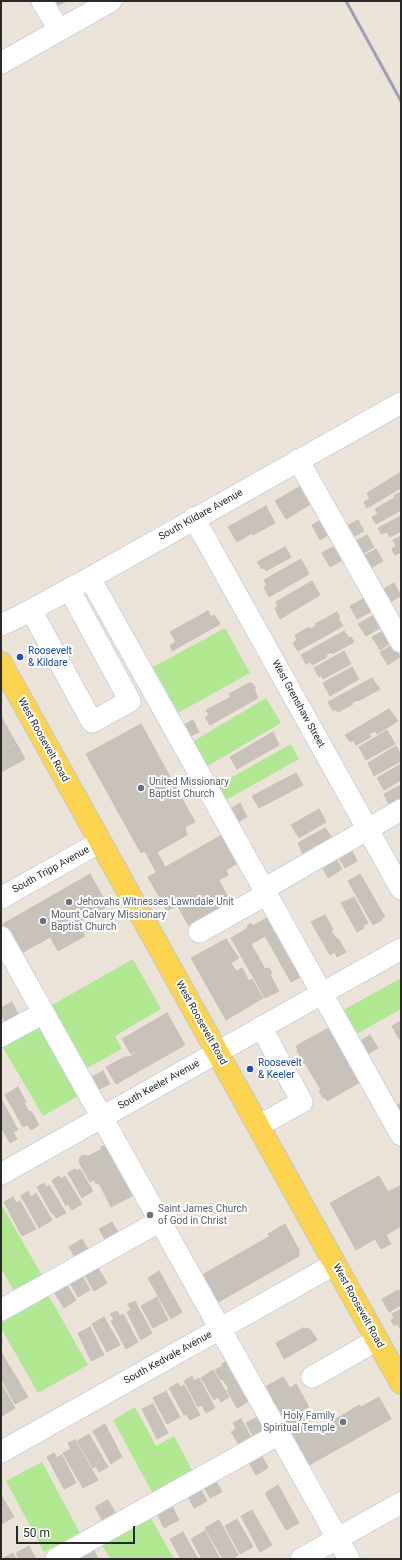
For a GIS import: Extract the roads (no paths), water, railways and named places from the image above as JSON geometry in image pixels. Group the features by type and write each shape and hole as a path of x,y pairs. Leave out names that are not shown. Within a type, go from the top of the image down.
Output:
{"main road":[{"name":"West Roosevelt Road","path":"1,663 401,1383"}],"street":[{"path":"42,1 59,30"},
{"path":"1,63 112,1"},
{"name":"South Kildare Avenue","path":"1,625 90,578 194,518 401,403"},
{"path":"298,460 401,642"},
{"name":"West Grenshaw Street","path":"194,518 401,889"},
{"path":"90,578 401,1135"},
{"path":"31,610 92,722 130,701 69,589"},
{"path":"199,932 401,810"},
{"name":"South Tripp Avenue","path":"1,898 100,842"},
{"path":"1,937 349,1559"},
{"name":"South Keeler Avenue","path":"1,1174 401,949"},
{"path":"1,1036 43,1013"},
{"path":"258,1126 302,1102 261,1027"},
{"path":"1,1310 160,1221"},
{"name":"South Kedvale Avenue","path":"1,1452 335,1264"},
{"path":"312,1377 377,1340"},
{"path":"56,1559 279,1434"},
{"path":"301,1559 401,1503"}],"railway":[{"path":"346,1 401,101"}],"place":[{"name":"Roosevelt & Kildare","path":"20,657"},
{"name":"United Missionary Baptist Church","path":"141,788"},
{"name":"Jehovahs Witnesses Lawndale Unit","path":"69,902"},
{"name":"Mount Calvary Missionary Baptist Church","path":"43,921"},
{"name":"Roosevelt & Keeler","path":"250,1069"},
{"name":"Saint James Church of God in Christ","path":"150,1215"},
{"name":"Holy Family Spiritual Temple","path":"343,1422"}]}
